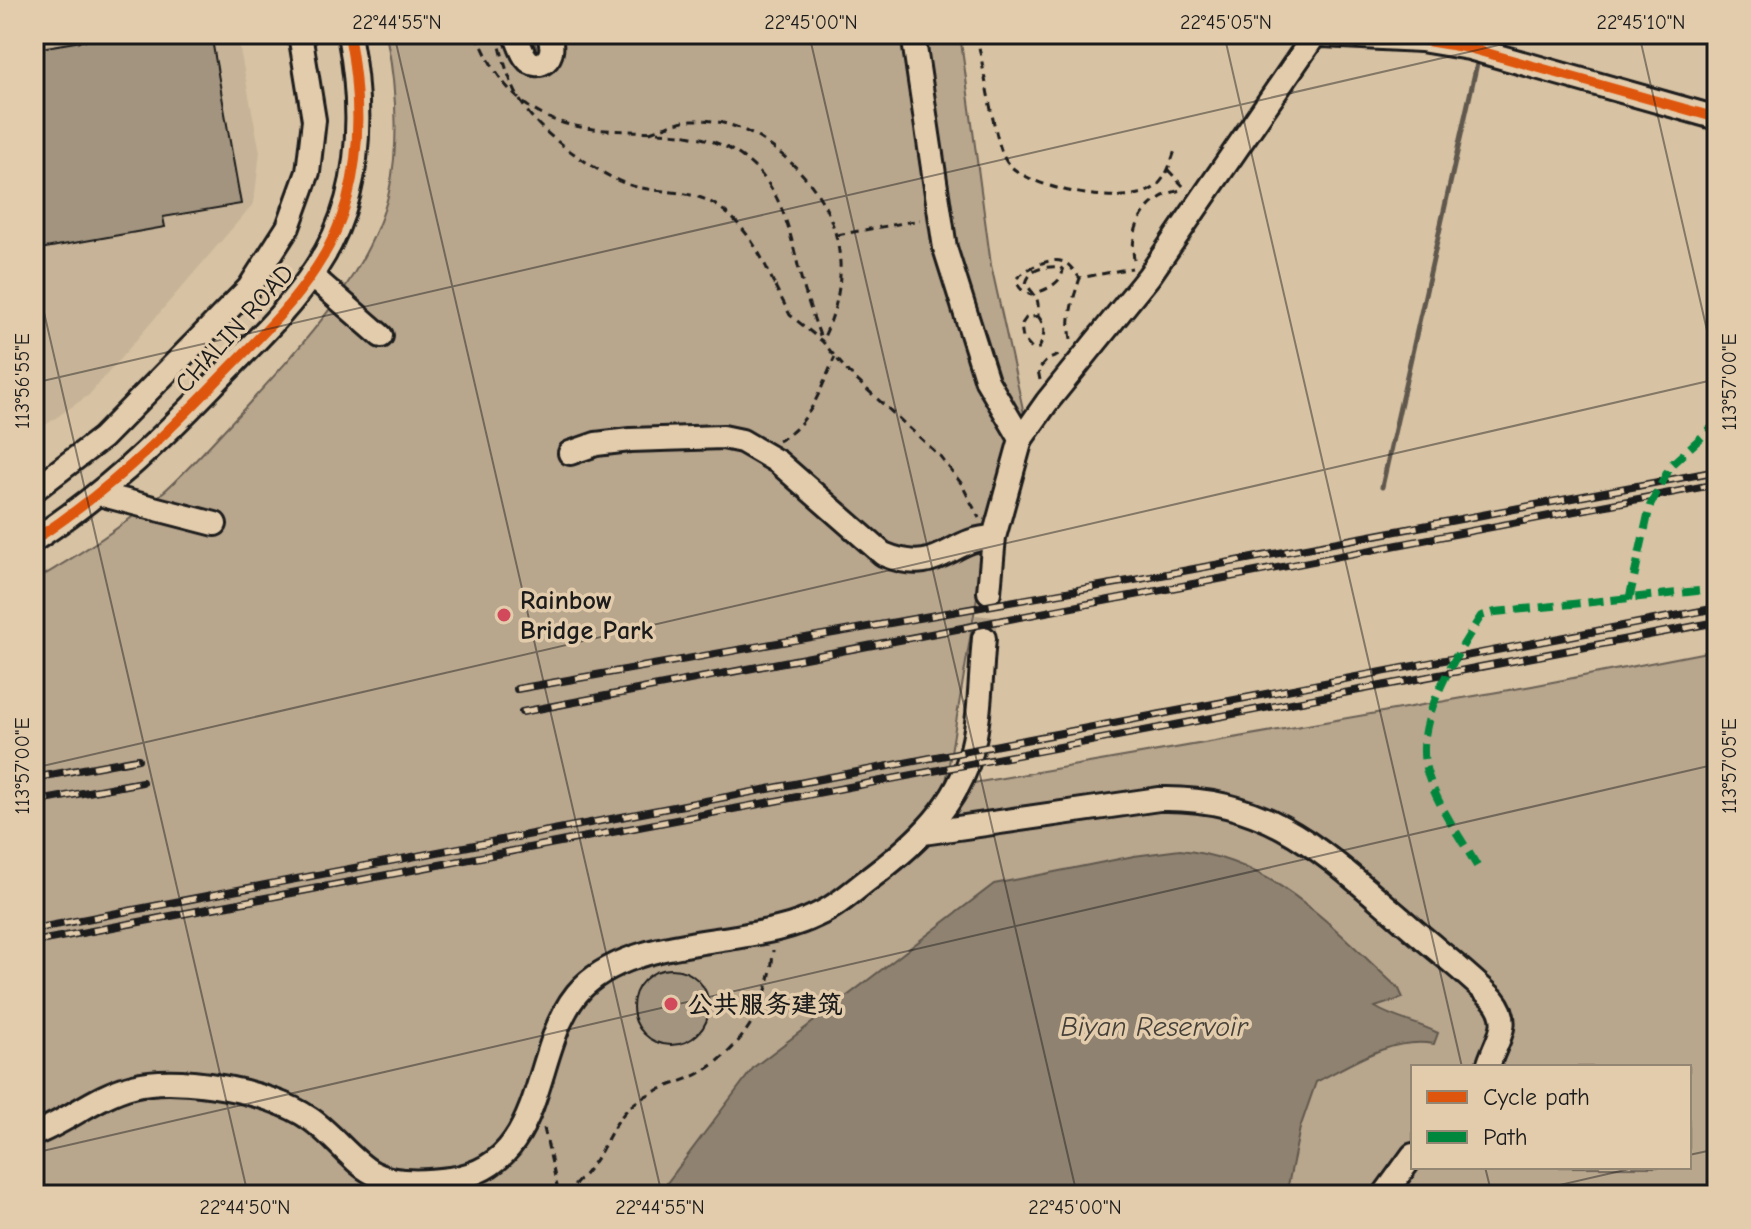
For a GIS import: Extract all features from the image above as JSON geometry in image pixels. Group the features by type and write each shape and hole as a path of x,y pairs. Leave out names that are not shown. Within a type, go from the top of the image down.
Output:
{"street":[{"name":"CHALIN ROAD","path":"34,490 102,438 249,288 288,227 308,172 314,120 300,34"},
{"name":"CHALIN ROAD","path":"34,540 99,494 147,453 282,313 311,275 339,222 354,172 359,123 357,76 349,34"},
{"path":"515,34 525,57 536,64 553,53 548,34"},
{"path":"913,34 939,216 957,290 987,381 1021,439"},
{"path":"989,592 994,537 1021,439 1149,276 1192,196 1308,35 1421,40 1469,48 1717,118"},
{"path":"311,275 381,336"},
{"path":"570,453 596,444 723,437 742,441 778,462 883,554 899,561 916,563 933,559 977,538 994,537"},
{"path":"99,494 215,524"},
{"path":"34,1134 51,1128 105,1097 133,1086 161,1082 243,1092 282,1103 324,1128 374,1174 419,1181 467,1175 484,1167 503,1153 519,1133 537,1098 559,1027 571,1001 584,986 612,968 659,952 773,930 817,915 884,868 923,833 951,800 969,759 975,735 984,638"},
{"path":"923,833 1159,799 1185,798 1210,802 1269,819 1320,850 1493,999 1502,1010 1503,1023 1489,1065"},
{"path":"1384,1195 1411,1158"}],"path":[{"path":"477,34 501,82 544,116 596,130 676,133 700,138 723,146 760,172 782,213 822,341"},
{"path":"497,34 519,101 543,131 606,176 622,183 682,193 712,203 727,213 757,248 790,315 822,341 849,373 940,456 961,483 978,516 994,537"},
{"path":"981,34 979,47 1003,155 1019,173 1063,189 1126,196 1139,194 1155,188 1168,170 1176,147"},
{"path":"647,133 682,121 731,124 756,135 790,160 811,184 829,212 837,235 840,266 834,317 822,341"},
{"path":"1168,170 1192,196"},
{"path":"1080,278 1135,267 1133,242 1142,215 1157,199 1171,192 1192,196"},
{"path":"837,235 939,216"},
{"path":"1038,316 1026,318 1021,325 1023,339 1032,349 1039,348 1044,327 1038,316 1039,301 1036,293 1026,284 1027,279 1033,272 1047,267 1063,270 1061,280 1036,293 1031,295 1020,290 1017,278 1022,272 1043,263 1061,261 1080,278"},
{"path":"1080,278 1071,304 1069,322 1074,350 1082,358"},
{"path":"756,448 781,440 801,425 835,357"},
{"path":"551,1156 562,1195 591,1167 611,1131 633,1104 694,1077 714,1064 745,1034 766,991 772,961 773,930"}],"shaded area":[{"path":"34,34 237,34 260,152 254,203 89,395 34,433"},
{"name":"Rainbow Bridge Park","path":"386,34 960,34 991,265 1025,418 1007,447 996,483 945,788 1532,686 1717,650 1717,1195 34,1195 34,581 115,530 171,485 285,364 329,310 366,253 389,192 395,153 394,93"}],"water":[{"name":"Biyan Reservoir","path":"1180,850 1214,856 1246,867 1300,900 1399,989 1403,998 1375,1007 1438,1033 1434,1044 1402,1044 1387,1048 1316,1082 1300,1128 1286,1195 658,1195 754,1067 994,884"}],"building":[{"path":"123,34 211,34 241,204 163,217 165,227 34,250 34,49"},
{"name":"公共服务建筑","path":"664,969 678,969 692,975 703,986 709,1007 707,1022 698,1034 686,1043 664,1045 650,1039 639,1028 633,1014 633,1000 639,986 650,975"}],"waterway":[{"path":"529,34 535,48"},
{"path":"1481,45 1484,34"},
{"path":"1382,487 1478,59"}],"tunnel":[{"path":"984,638 989,592"}],"railway":[{"path":"517,689 1151,577 1717,471"},
{"path":"522,712 1717,484"},
{"path":"34,929 1717,608"},
{"path":"34,942 1717,622"},
{"path":"34,778 138,759"},
{"path":"34,802 142,782"}],"marked path":[{"path":"1629,600 1650,506 1671,465 1717,423"},
{"path":"1477,866 1436,796 1424,753 1431,712 1439,691 1481,616 1717,589"}],"cycle path":[{"path":"34,540 106,487 170,429 267,329 316,268 332,241 343,213 356,155 357,94 349,34"},
{"path":"1303,34 1421,40 1469,48 1717,118"}],"place":[{"name":"Rainbow Bridge Park","path":"504,615"},
{"name":"公共服务建筑","path":"671,1004"}]}
